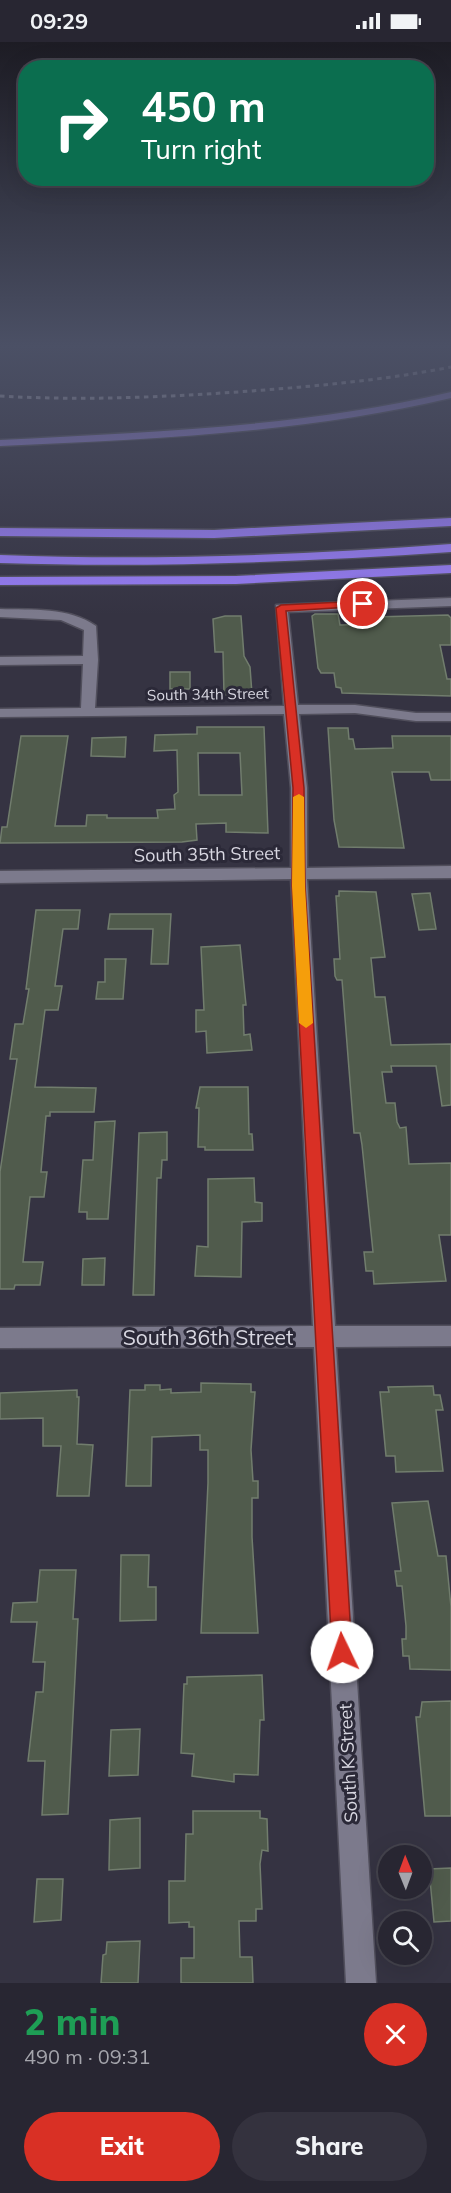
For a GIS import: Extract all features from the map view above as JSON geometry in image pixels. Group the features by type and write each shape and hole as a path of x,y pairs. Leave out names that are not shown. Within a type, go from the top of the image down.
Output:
{"highway":[{"path":"0,532 214,534 451,522"},
{"path":"0,559 204,561 335,556 451,548"},
{"path":"0,581 236,580 451,569"}],"main road":[{"path":"0,443 134,434"}],"street":[{"name":"South K Street","path":"361,1983 323,1336 299,872 298,788 281,608 451,602"},
{"path":"0,613 51,615 87,624 92,629 88,712"},
{"path":"0,661 91,660"},
{"name":"South 34th Street","path":"0,713 366,709 416,717 451,717"},
{"name":"South 35th Street","path":"0,877 451,872"},
{"name":"South 36th Street","path":"0,1338 451,1336"}],"building":[{"path":"338,614 340,625 375,624 374,617 448,615 451,618 451,645 440,645 447,679 451,679 451,696 342,693 341,688 336,687 334,673 321,673 318,668 312,616"},
{"path":"241,616 244,656 250,667 252,694 224,695 223,652 215,652 213,619"},
{"path":"170,672 190,672 190,689 170,689"},
{"path":"197,727 264,727 268,833 226,832 226,823 196,824 197,840 182,842 0,843 2,827 7,827 21,736 68,736 55,826 86,826 87,815 107,815 107,818 158,818 157,810 175,809 174,795 178,792 177,750 154,751 155,735 197,734","holes":["198,753 240,753 242,795 199,795"]},
{"path":"328,728 348,728 349,739 353,739 355,749 393,748 392,736 451,736 451,780 431,780 429,772 392,772 404,848 339,847 334,820"},
{"path":"126,737 125,757 91,756 92,738"},
{"path":"339,891 376,892 385,957 371,958 375,997 385,997 391,1045 451,1044 451,1105 442,1106 436,1066 391,1066 392,1072 382,1072 386,1103 395,1103 397,1122 400,1128 406,1127 409,1164 451,1163 451,1235 439,1235 446,1281 374,1284 373,1271 366,1271 364,1252 373,1252 362,1145 360,1133 354,1133 342,980 337,980 335,976 334,959 340,959 336,896 339,896"},
{"path":"430,893 436,929 419,930 412,894"},
{"path":"36,910 80,910 78,929 63,929 55,986 62,986 58,1010 45,1010 35,1087 96,1088 94,1112 50,1112 50,1116 46,1116 41,1172 47,1172 44,1197 30,1197 23,1262 43,1262 40,1285 15,1285 14,1289 0,1289 0,1172 17,1059 10,1059 15,1024 23,1024 29,989 26,989"},
{"path":"110,914 171,914 168,964 151,964 153,929 108,929"},
{"path":"240,945 246,1005 243,1005 244,1035 250,1034 252,1050 207,1053 206,1031 196,1032 196,1010 204,1010 201,947"},
{"path":"105,959 126,959 123,999 96,999 98,982 105,982"},
{"path":"200,1087 248,1087 249,1134 252,1134 253,1150 205,1150 205,1147 198,1147 199,1108 196,1108"},
{"path":"115,1121 108,1219 87,1219 87,1212 79,1212 83,1160 93,1160 95,1122"},
{"path":"167,1132 167,1160 162,1160 161,1178 157,1178 154,1295 133,1295 139,1133"},
{"path":"254,1178 255,1202 262,1203 262,1221 242,1222 241,1277 195,1276 197,1246 208,1247 208,1179"},
{"path":"105,1258 104,1285 82,1285 83,1259"},
{"path":"201,1383 251,1384 251,1392 255,1392 251,1450 253,1481 258,1481 258,1498 252,1498 252,1537 258,1633 201,1633 208,1450 200,1450 200,1435 152,1437 151,1486 126,1486 130,1390 145,1390 145,1385 160,1385 160,1390 171,1389 171,1393 201,1392"},
{"path":"433,1386 434,1395 440,1395 443,1410 436,1410 443,1471 396,1472 395,1456 386,1456 380,1392 389,1392 388,1387"},
{"path":"77,1390 77,1397 79,1397 77,1444 93,1445 89,1496 57,1496 61,1446 43,1446 43,1418 0,1419 0,1393"},
{"path":"428,1501 438,1556 446,1556 451,1607 451,1670 410,1669 409,1656 403,1656 402,1639 406,1639 406,1626 402,1586 397,1586 395,1571 401,1571 392,1503"},
{"path":"121,1555 149,1555 148,1587 156,1587 156,1620 120,1621"},
{"path":"40,1570 76,1570 73,1619 78,1619 68,1814 42,1815 45,1761 28,1761 36,1692 43,1692 45,1662 33,1662 37,1622 11,1622 13,1603 37,1602"},
{"path":"262,1675 264,1720 260,1720 258,1775 234,1774 234,1782 192,1776 194,1754 181,1753 184,1684 187,1684 187,1677"},
{"path":"451,1701 451,1816 425,1816 416,1717 420,1717 422,1702"},
{"path":"140,1729 138,1775 109,1776 111,1730"},
{"path":"193,1811 260,1811 260,1818 267,1819 268,1851 262,1850 260,1864 262,1909 256,1909 256,1921 239,1921 240,1957 252,1957 253,1983 181,1983 181,1958 194,1958 194,1927 189,1927 189,1922 169,1923 169,1881 185,1881 186,1834 193,1834"},
{"path":"140,1818 140,1868 109,1870 110,1820"},
{"path":"451,1868 451,1921 434,1922 432,1869"},
{"path":"37,1879 63,1879 61,1920 34,1922"},
{"path":"140,1941 138,1983 101,1983 103,1955 106,1954 107,1942"}],"slow traffic":[{"path":"299,797 298,886 306,1023"}],"route":[{"path":"342,1652 298,886 298,788 281,608 363,604"}]}
